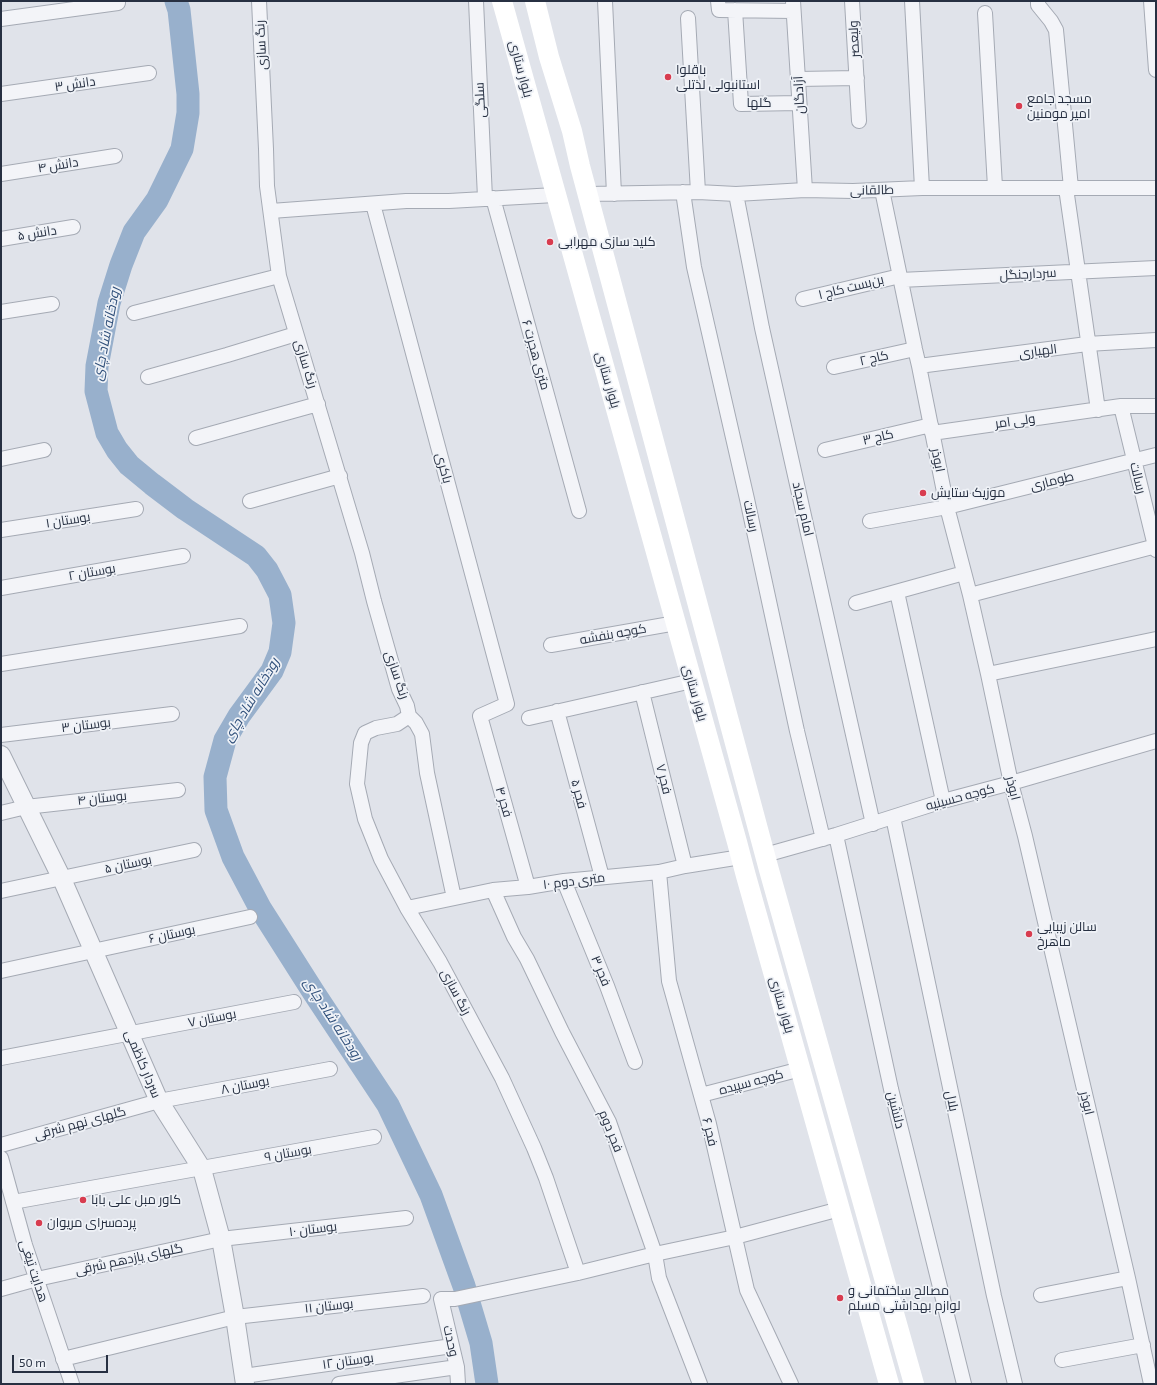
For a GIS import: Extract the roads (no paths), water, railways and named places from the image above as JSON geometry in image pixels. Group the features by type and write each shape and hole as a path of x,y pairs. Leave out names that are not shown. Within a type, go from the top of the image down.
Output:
{"main road":[{"name":"بلوار ستاری","path":"502,1 889,1384"},
{"name":"بلوار ستاری","path":"536,1 767,862 914,1384"},
{"path":"567,173 577,175 587,191 582,208 575,212 566,209 556,196 560,178 567,173"},
{"path":"739,850 742,834 746,831 751,830 760,835"},
{"path":"746,876 756,880 761,880 766,876 767,862"}],"street":[{"name":"رنگ سازی","path":"259,1 266,149 266,186 271,211 279,276 340,476 399,690 407,706 409,716 416,723 422,734 427,773 454,898"},
{"name":"سلگی","path":"476,1 489,198"},
{"path":"605,1 614,194"},
{"path":"718,1 719,10 793,6"},
{"name":"ولیعصر","path":"852,1 859,121"},
{"path":"912,1 922,188"},
{"path":"1038,1 1038,5 1051,21 1056,30 1068,188 1077,271 1098,410"},
{"path":"1151,1 1156,70"},
{"path":"1,19 118,3"},
{"name":"آزادگان","path":"793,6 805,190"},
{"name":"گلها","path":"735,10 741,104 799,103"},
{"path":"985,13 995,187"},
{"path":"688,18 698,192"},
{"name":"دانش ۳","path":"1,94 149,73"},
{"path":"798,79 857,78"},
{"name":"دانش ۴","path":"1,174 114,156"},
{"name":"طالقانی","path":"587,191 614,194 683,192 736,194 805,190 882,190 922,188 1156,188"},
{"name":"ابوذر","path":"882,190 915,349 920,366 947,507 970,595 1011,783 1026,836 1151,1384"},
{"name":"رسالت","path":"683,192 694,267 746,491 797,731 829,837"},
{"name":"امام سجاد","path":"736,194 762,328 873,824"},
{"path":"271,211 406,201 556,196"},
{"name":"۶ متری هجرت","path":"489,198 579,511"},
{"name":"باکری","path":"373,204 507,704 480,716"},
{"name":"دانش ۵","path":"1,239 73,227"},
{"name":"سردارجنگل","path":"900,278 1156,268"},
{"path":"134,313 279,276"},
{"name":"بن‌بست کاج ۱","path":"803,299 900,278"},
{"path":"1,312 52,304"},
{"path":"148,376 227,355 296,334"},
{"name":"الهیاری","path":"920,366 1087,344 1156,340"},
{"name":"کاج ۲","path":"834,367 915,349"},
{"path":"196,438 318,404"},
{"name":"رسالت","path":"1121,406 1156,548"},
{"name":"ولی امر","path":"932,429 1121,406 1156,406"},
{"name":"کاج ۳","path":"825,450 932,429"},
{"path":"1,459 44,450"},
{"name":"طوماری","path":"870,521 947,507 1156,455"},
{"path":"250,501 340,476"},
{"name":"بوستان ۱","path":"1,530 136,509"},
{"path":"970,595 1156,548"},
{"name":"بوستان ۲","path":"1,588 184,556"},
{"path":"856,604 964,573"},
{"path":"897,592 943,801"},
{"name":"کوچه بنفشه","path":"551,645 676,623"},
{"path":"1,664 240,626"},
{"path":"988,674 1156,639"},
{"path":"529,718 692,681"},
{"name":"فجر ۷","path":"642,692 685,866"},
{"name":"فجر ۵","path":"557,711 602,877"},
{"name":"بوستان ۳","path":"1,735 172,714"},
{"name":"رنگ سازی","path":"409,716 397,724 376,728 365,734 360,743 357,784 365,819 381,859 407,908 440,962 502,1078 546,1178 578,1273"},
{"name":"فجر ۴","path":"480,716 528,887"},
{"name":"کوچه حسینیه","path":"767,862 829,837 943,801 1155,745"},
{"name":"سردار کاظمی","path":"1,755 62,879 159,1101 202,1169 221,1239 236,1317 244,1380"},
{"name":"بوستان ۴","path":"1,813 26,807 178,790"},
{"name":"بلال","path":"893,817 992,1288 1015,1384"},
{"name":"دلنشین","path":"829,837 964,1384"},
{"name":"بوستان ۵","path":"1,891 194,850"},
{"name":"۱۰ متری دوم","path":"407,908 493,890 528,887 564,881 659,872 739,850"},
{"name":"فجر ۶","path":"659,872 669,981 709,1124 747,1290 791,1384"},
{"name":"فجر ۳","path":"564,881 607,986 635,1062"},
{"name":"فجر دوم","path":"493,890 514,937 527,959 562,1032 609,1122 656,1254 659,1278 700,1384"},
{"name":"بوستان ۶","path":"1,971 250,917"},
{"name":"بوستان ۷","path":"1,1058 294,1002"},
{"name":"بوستان ۸","path":"159,1101 330,1069"},
{"name":"کوچه سپیده","path":"701,1095 801,1069"},
{"name":"گلهای نهم شرقی","path":"1,1145 159,1101"},
{"name":"بوستان ۹","path":"8,1195 202,1169 374,1137"},
{"name":"هدایت تیغی","path":"1,1158 8,1195 72,1384"},
{"path":"578,1273 735,1237 840,1209"},
{"name":"بوستان ۱۰","path":"221,1239 406,1218"},
{"name":"گلهای یازدهم شرقی","path":"1,1289 37,1279 221,1239"},
{"name":"وحدت","path":"458,1384 457,1367 441,1299 455,1299 578,1273"},
{"path":"1041,1295 1128,1278"},
{"name":"بوستان ۱۱","path":"64,1359 236,1317 423,1296"},
{"path":"1062,1360 1143,1345"},
{"name":"بوستان ۱۲","path":"244,1380 452,1346"},
{"path":"339,1384 457,1367"}],"waterway":[{"name":"رودخانه شاد چای","path":"176,1 179,10 188,94 188,113 182,149 157,200 134,232 121,265 109,303 97,366 96,391 107,433 117,450 129,465 185,509 256,556 267,570 280,595 284,623 280,652 272,671 239,716 225,740 215,777 216,810 233,857 260,908 388,1105 431,1195 464,1286 481,1343 487,1384"}],"place":[{"name":"باقلوا استانبولی لذتلی","path":"668,77"},
{"name":"مسجد جامع امیر مومنین","path":"1019,106"},
{"name":"کلید سازی مهرابی","path":"550,242"},
{"name":"موزیک ستایش","path":"923,493"},
{"name":"سالن زیبایی ماهرخ","path":"1029,934"},
{"name":"کاور مبل علی بابا","path":"83,1200"},
{"name":"پرده‌سرای مریوان","path":"39,1223"},
{"name":"مصالح ساختمانی و لوازم بهداشتی مسلم","path":"840,1298"}]}
